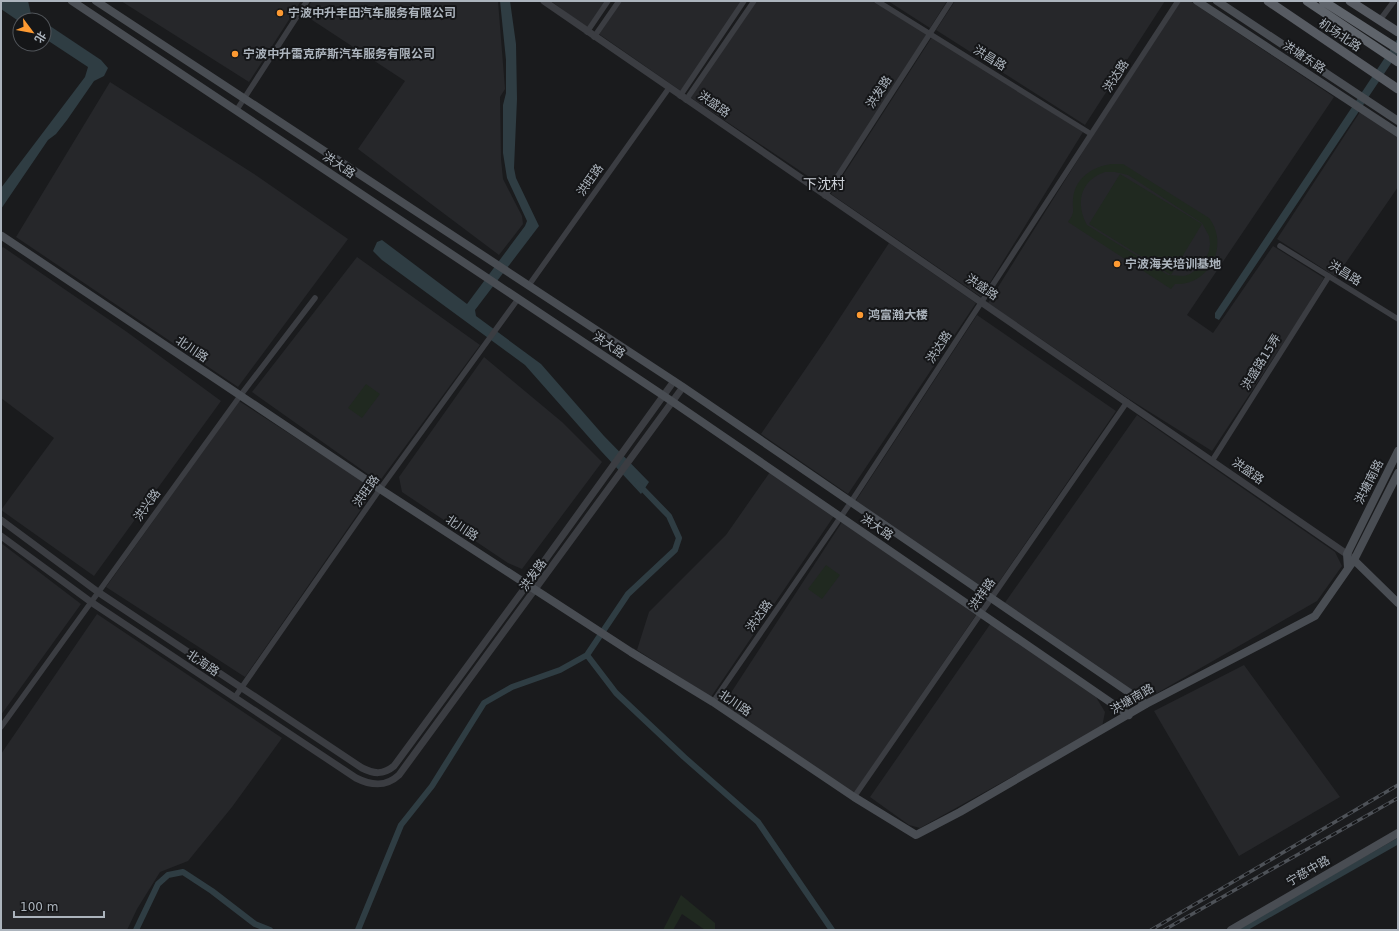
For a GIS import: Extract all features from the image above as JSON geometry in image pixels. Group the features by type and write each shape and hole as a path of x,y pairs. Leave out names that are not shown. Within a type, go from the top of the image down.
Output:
{"highway":[{"path":"1307,1 1398,62"},
{"path":"1323,1 1398,49"}],"main road":[{"name":"洪大路","path":"72,1 663,395 1129,715"},
{"name":"洪大路","path":"96,1 683,387 1146,704"},
{"name":"洪塘东路","path":"1198,1 1398,134"},
{"name":"洪塘东路","path":"1217,1 1398,121"},
{"name":"机场北路","path":"1268,1 1398,89"},
{"path":"1350,1 1396,30"},
{"name":"北川路","path":"2,237 380,489 536,590 714,702 854,798 913,835"},
{"name":"洪塘南路","path":"1347,554 1398,451"},
{"name":"洪塘南路","path":"913,835 920,835 931,829 1146,704 1314,616 1354,560 1398,472"},
{"path":"1347,554 1348,568"},
{"name":"洪盛路","path":"1354,560 1398,603"},
{"name":"宁慈中路","path":"1231,930 1398,833"}],"street":[{"path":"236,111 308,1"},
{"name":"洪盛路","path":"544,1 826,196 982,301 1354,560"},
{"path":"587,32 608,1"},
{"path":"594,37 619,1"},
{"path":"683,98 744,1"},
{"path":"683,98 754,1"},
{"name":"洪昌路","path":"877,1 1091,134"},
{"name":"洪发路","path":"826,196 951,1"},
{"name":"洪达路","path":"714,702 851,502 1178,1"},
{"path":"1380,20 1394,1"},
{"name":"洪旺路","path":"529,285 669,88"},
{"name":"洪昌路","path":"1280,246 1398,319"},
{"name":"洪盛路15弄","path":"1212,461 1329,276"},
{"name":"洪兴路","path":"1,727 240,396 315,298"},
{"name":"洪旺路","path":"235,697 380,489 518,298"},
{"name":"洪发路","path":"394,766 674,381"},
{"name":"洪发路","path":"399,775 536,590 683,387"},
{"name":"洪祥路","path":"854,798 1127,402"},
{"name":"北海路","path":"1,520 98,592 362,768 378,773 394,766"},
{"name":"北海路","path":"1,536 91,602 365,782 380,784 387,783 399,775"}],"shaded area":[{"path":"1,1 28,1 31,12 12,12 12,17 1,9"},
{"name":"宁波中升雷克萨斯汽车服务有限公司","path":"121,1 301,1 249,82"},
{"path":"312,1 498,1 505,89 500,97 501,159 503,179 522,216 523,224 499,255 358,149 405,81 303,14"},
{"path":"500,1 510,1 516,44 517,99 514,168 516,178 539,226 475,310 476,316 541,364 604,436 649,482 641,494 525,365 382,260 373,251 377,242 382,240 467,304 525,226 527,221 507,178 503,153 503,105 506,93 506,60"},
{"path":"551,1 605,1 587,28"},
{"path":"622,1 742,1 681,91 599,34"},
{"path":"757,1 872,1 927,34 827,189 690,97"},
{"path":"888,1 947,1 930,28"},
{"path":"955,1 1165,1 1085,125 936,30"},
{"path":"1181,1 1190,1 1334,97 1187,315 1213,333 1273,246 1324,278 1300,318 1212,451 1129,399 988,303 1094,134"},
{"path":"52,27 101,60 108,68 104,76 94,81 67,120 56,134 48,140 1,209 1,188 85,77 88,67 52,43"},
{"path":"932,37 1083,132 981,297 831,194"},
{"path":"1398,38 1398,53 1219,320 1215,318 1215,313"},
{"path":"110,82 257,176 348,239 238,387 16,237"},
{"path":"1360,112 1398,136 1398,187 1336,277 1277,239"},
{"path":"1111,164 1123,164 1209,218 1215,229 1217,240 1213,262 1206,271 1198,278 1187,283 1175,284 1171,289 1068,222 1073,213 1074,192 1077,185 1081,179 1091,171","holes":["1105,172 1115,172 1128,175 1202,223 1209,236 1210,244 1209,251 1203,265 1190,274 1184,276 1168,275 1087,225 1081,209 1082,194 1085,187 1097,176"]},
{"path":"1120,174 1202,224 1171,275 1089,224"},
{"path":"889,243 976,303 848,494 761,434"},
{"path":"3,247 127,332 221,401 94,576 1,510 54,438 1,398 1,249"},
{"path":"357,257 480,345 379,482 252,392"},
{"path":"977,315 1116,411 990,595 855,502"},
{"path":"484,357 562,422 602,462 522,569 508,563 402,492 399,477"},
{"path":"366,384 380,394 362,418 348,408"},
{"path":"239,401 375,489 245,677 106,587"},
{"path":"1137,415 1335,552 1342,566 1317,601 1145,700 1004,604"},
{"path":"770,472 834,516 711,697 637,650 649,612 726,535"},
{"path":"842,522 976,615 854,793 723,705"},
{"path":"1,543 81,604 1,715"},
{"path":"826,565 840,575 822,599 808,589"},
{"path":"97,614 282,738 232,807 188,861 160,872 137,909 127,930 1,930 1,754"},
{"path":"991,623 1096,697 1105,712 1102,727 920,828 909,825 870,797"},
{"path":"1244,665 1340,797 1239,856 1154,711"},
{"path":"681,895 715,923 715,930 705,930 682,914 673,930 663,930"}],"waterway":[{"path":"358,930 401,825 432,786 484,703 512,687 560,670 587,655 628,594 675,550 679,538 669,516 638,484"},
{"path":"587,655 616,693 684,757 758,822 832,930"},
{"path":"1242,930 1398,841"},
{"path":"136,930 158,884 168,875 183,872 212,891 255,924 270,930"}],"railway":[{"path":"1151,930 1398,785"},
{"path":"1164,930 1398,798"}],"place":[{"name":"宁波中升丰田汽车服务有限公司","path":"280,13"},
{"name":"宁波中升雷克萨斯汽车服务有限公司","path":"235,54"},
{"name":"宁波海关培训基地","path":"1117,264"},
{"name":"鸿富瀚大楼","path":"860,315"}],"district":[{"name":"下沈村","path":"824,184"}]}
